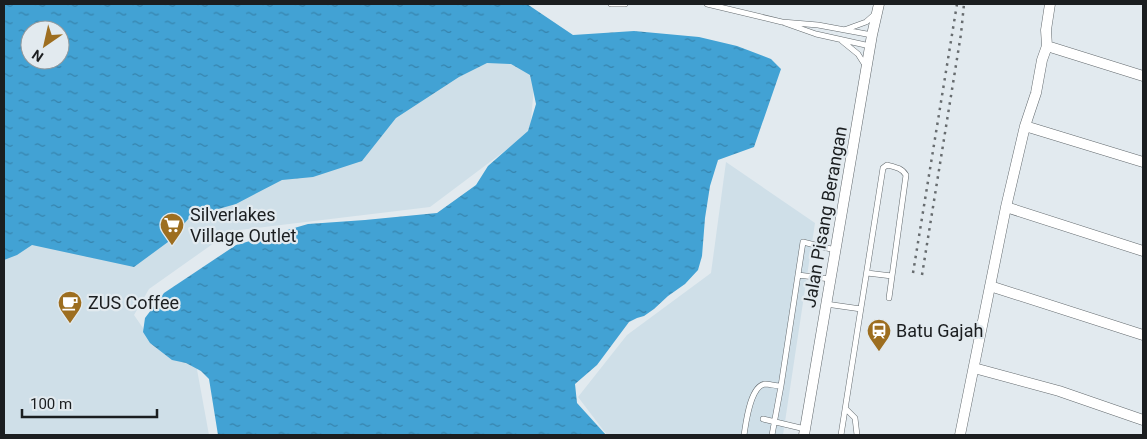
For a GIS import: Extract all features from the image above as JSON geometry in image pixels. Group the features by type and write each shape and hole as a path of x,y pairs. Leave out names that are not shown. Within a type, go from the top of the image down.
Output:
{"street":[{"path":"960,435 1006,207 1025,126 1036,93 1042,60 1047,46 1046,30 1050,4"},
{"name":"Jalan Pisang Berangan","path":"805,432 870,46 878,9"},
{"path":"1047,46 1143,76"},
{"path":"1025,126 1143,162"},
{"path":"1006,207 1143,251"},
{"path":"990,286 1143,335"},
{"path":"974,368 1059,391 1143,420"}],"lane":[{"path":"611,4 625,4"},
{"path":"707,4 782,22 816,34 870,46"},
{"path":"844,30 866,22 878,9"},
{"path":"782,22 872,35"},
{"path":"832,37 833,28"},
{"path":"840,39 861,57 866,70"},
{"path":"841,435 883,168 887,165 904,171 906,175 889,298"},
{"path":"772,435 803,242 835,250"},
{"path":"867,273 892,276"},
{"path":"798,275 830,280"},
{"path":"826,304 861,309"},
{"path":"744,435 757,388 764,384 781,386"},
{"path":"846,410 855,418 857,435"},
{"path":"763,420 805,432"}],"shaded area":[{"name":"Silverlakes Village Outlet","path":"504,45 535,75 530,132 430,207 231,231 149,289 134,315 154,344 196,364 209,435 4,435 4,255 26,239 154,235 395,109"},
{"path":"726,162 815,223 783,435 607,435 578,397 627,335 711,273"}],"water":[{"path":"4,4 527,4 573,35 634,31 699,37 737,46 771,59 781,69 754,147 718,160 710,186 702,256 698,270 685,284 654,309 644,316 629,322 597,365 575,384 577,403 606,435 218,435 209,379 201,371 186,363 172,360 150,343 143,332 145,318 164,293 236,245 308,224 437,213 476,185 488,166 528,131 536,104 530,75 511,64 487,63 459,77 396,118 362,161 313,177 282,180 236,204 190,217 168,242 134,267 32,245 17,255 4,260"}],"railway":[{"path":"913,273 957,4"},
{"path":"922,275 961,34 964,4"}],"place":[{"name":"Silverlakes Village Outlet","path":"172,246"},
{"name":"ZUS Coffee","path":"70,324"},
{"name":"Batu Gajah","path":"879,352"}]}
